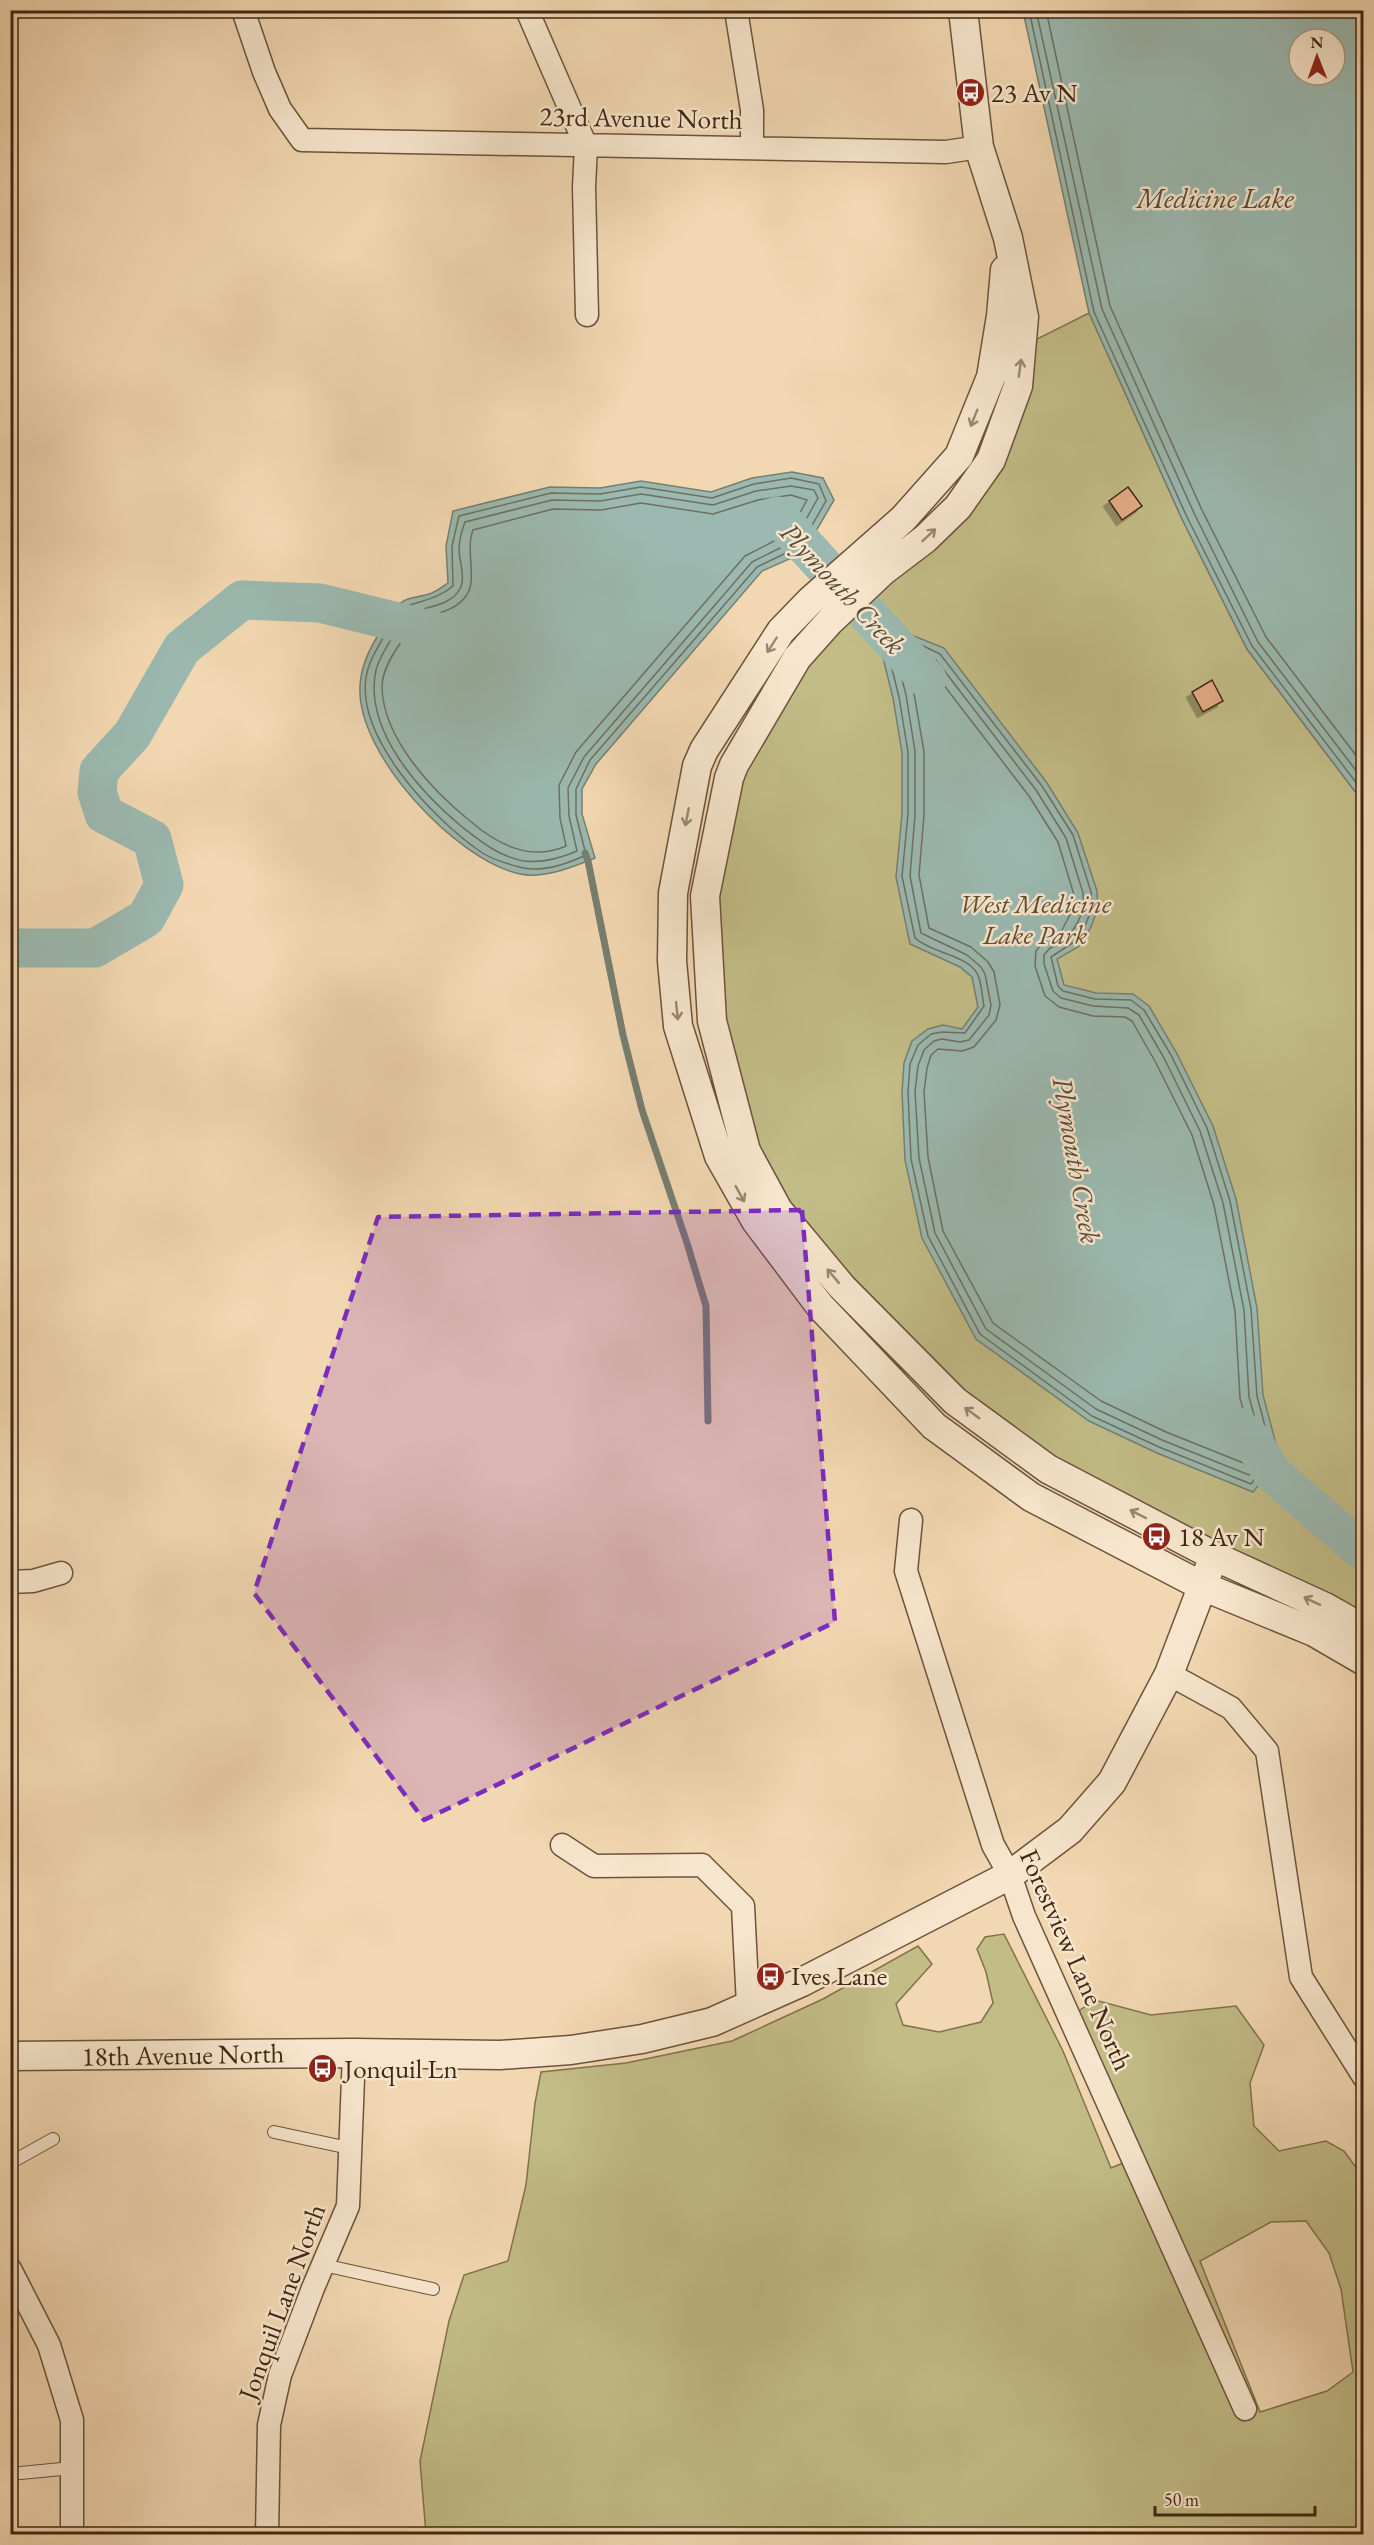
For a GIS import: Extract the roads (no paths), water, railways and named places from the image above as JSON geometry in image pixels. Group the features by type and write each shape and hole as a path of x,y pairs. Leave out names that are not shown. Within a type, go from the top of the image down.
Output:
{"street":[{"name":"23rd Avenue North","path":"243,10 264,72 280,109 302,140 946,152 978,147"},
{"path":"527,10 586,146 584,187 587,315"},
{"path":"736,10 752,110 752,147"},
{"path":"963,10 978,147 1008,238 1024,317 1018,386 991,460 958,507 925,539 874,562 820,611 781,631 704,750 697,766 673,893 672,961 678,1026 719,1156 756,1221 820,1306 934,1426 1031,1497 1202,1586 1314,1632 1364,1661"},
{"path":"820,611 797,658 734,765 729,778 705,896 712,1022 746,1151 778,1210 842,1287 955,1401 1048,1469 1214,1556 1325,1607 1364,1629"},
{"name":"Forestview Lane North","path":"911,1520 906,1571 993,1845 1010,1875 1024,1916 1245,2409"},
{"name":"18th Avenue North","path":"10,2056 354,2053 500,2055 571,2050 642,2039 712,2022 811,1978 1010,1875 1070,1830 1112,1782 1168,1674 1214,1556"},
{"path":"10,1582 33,1581 61,1573"},
{"path":"1168,1674 1231,1708 1267,1751 1300,1977 1364,2077"},
{"path":"562,1845 594,1866 702,1865 743,1906 748,2005"},
{"name":"Jonquil Lane North","path":"267,2535 269,2425 280,2374 348,2205 354,2053"},
{"path":"10,2269 54,2358 72,2420 72,2535"}],"lane":[{"path":"274,2132 349,2148"},
{"path":"10,2163 53,2139"},
{"path":"323,2265 434,2289"},
{"path":"10,2474 72,2468"}],"water":[{"name":"Medicine Lake","path":"1023,11 1363,11 1363,802 1247,649 1182,519 1089,313"},
{"path":"792,472 823,478 834,500 816,531 794,557 762,571 596,764 582,789 582,814 595,858 549,874 539,875 520,874 495,865 467,848 440,826 392,772 374,742 363,713 360,686 364,664 377,637 399,604 408,599 432,593 448,583 446,546 453,511 550,487 600,488 641,481 711,492 752,478"},
{"path":"899,630 944,648 1047,783 1078,833 1097,891 1098,909 1090,929 1078,947 1057,959 1064,985 1096,993 1133,994 1149,1006 1176,1052 1213,1126 1236,1199 1257,1308 1263,1395 1280,1459 1253,1492 1157,1453 1089,1421 976,1339 922,1238 905,1160 902,1092 904,1063 912,1041 928,1029 943,1025 962,1029 978,1007 972,977 960,967 910,944 896,877 902,814 902,753 893,698 881,650"}],"waterway":[{"name":"Plymouth Creek","path":"764,520 778,516 927,679"},
{"name":"Plymouth Creek","path":"10,948 95,948 146,918 164,885 152,839 104,814 97,792 99,771 132,735 182,648 242,600 320,603 442,633"},
{"path":"585,853 623,1035 642,1110 706,1306 708,1421"},
{"name":"Plymouth Creek","path":"1238,1427 1251,1439 1273,1474 1359,1548 1364,1549"}],"place":[{"name":"23 Av N","path":"970,93"},
{"name":"18 Av N","path":"1157,1537"},
{"name":"Ives Lane","path":"770,1976"},
{"name":"Jonquil Ln","path":"323,2069"}],"park label":[{"name":"West Medicine Lake Park","path":"1035,920"}]}
